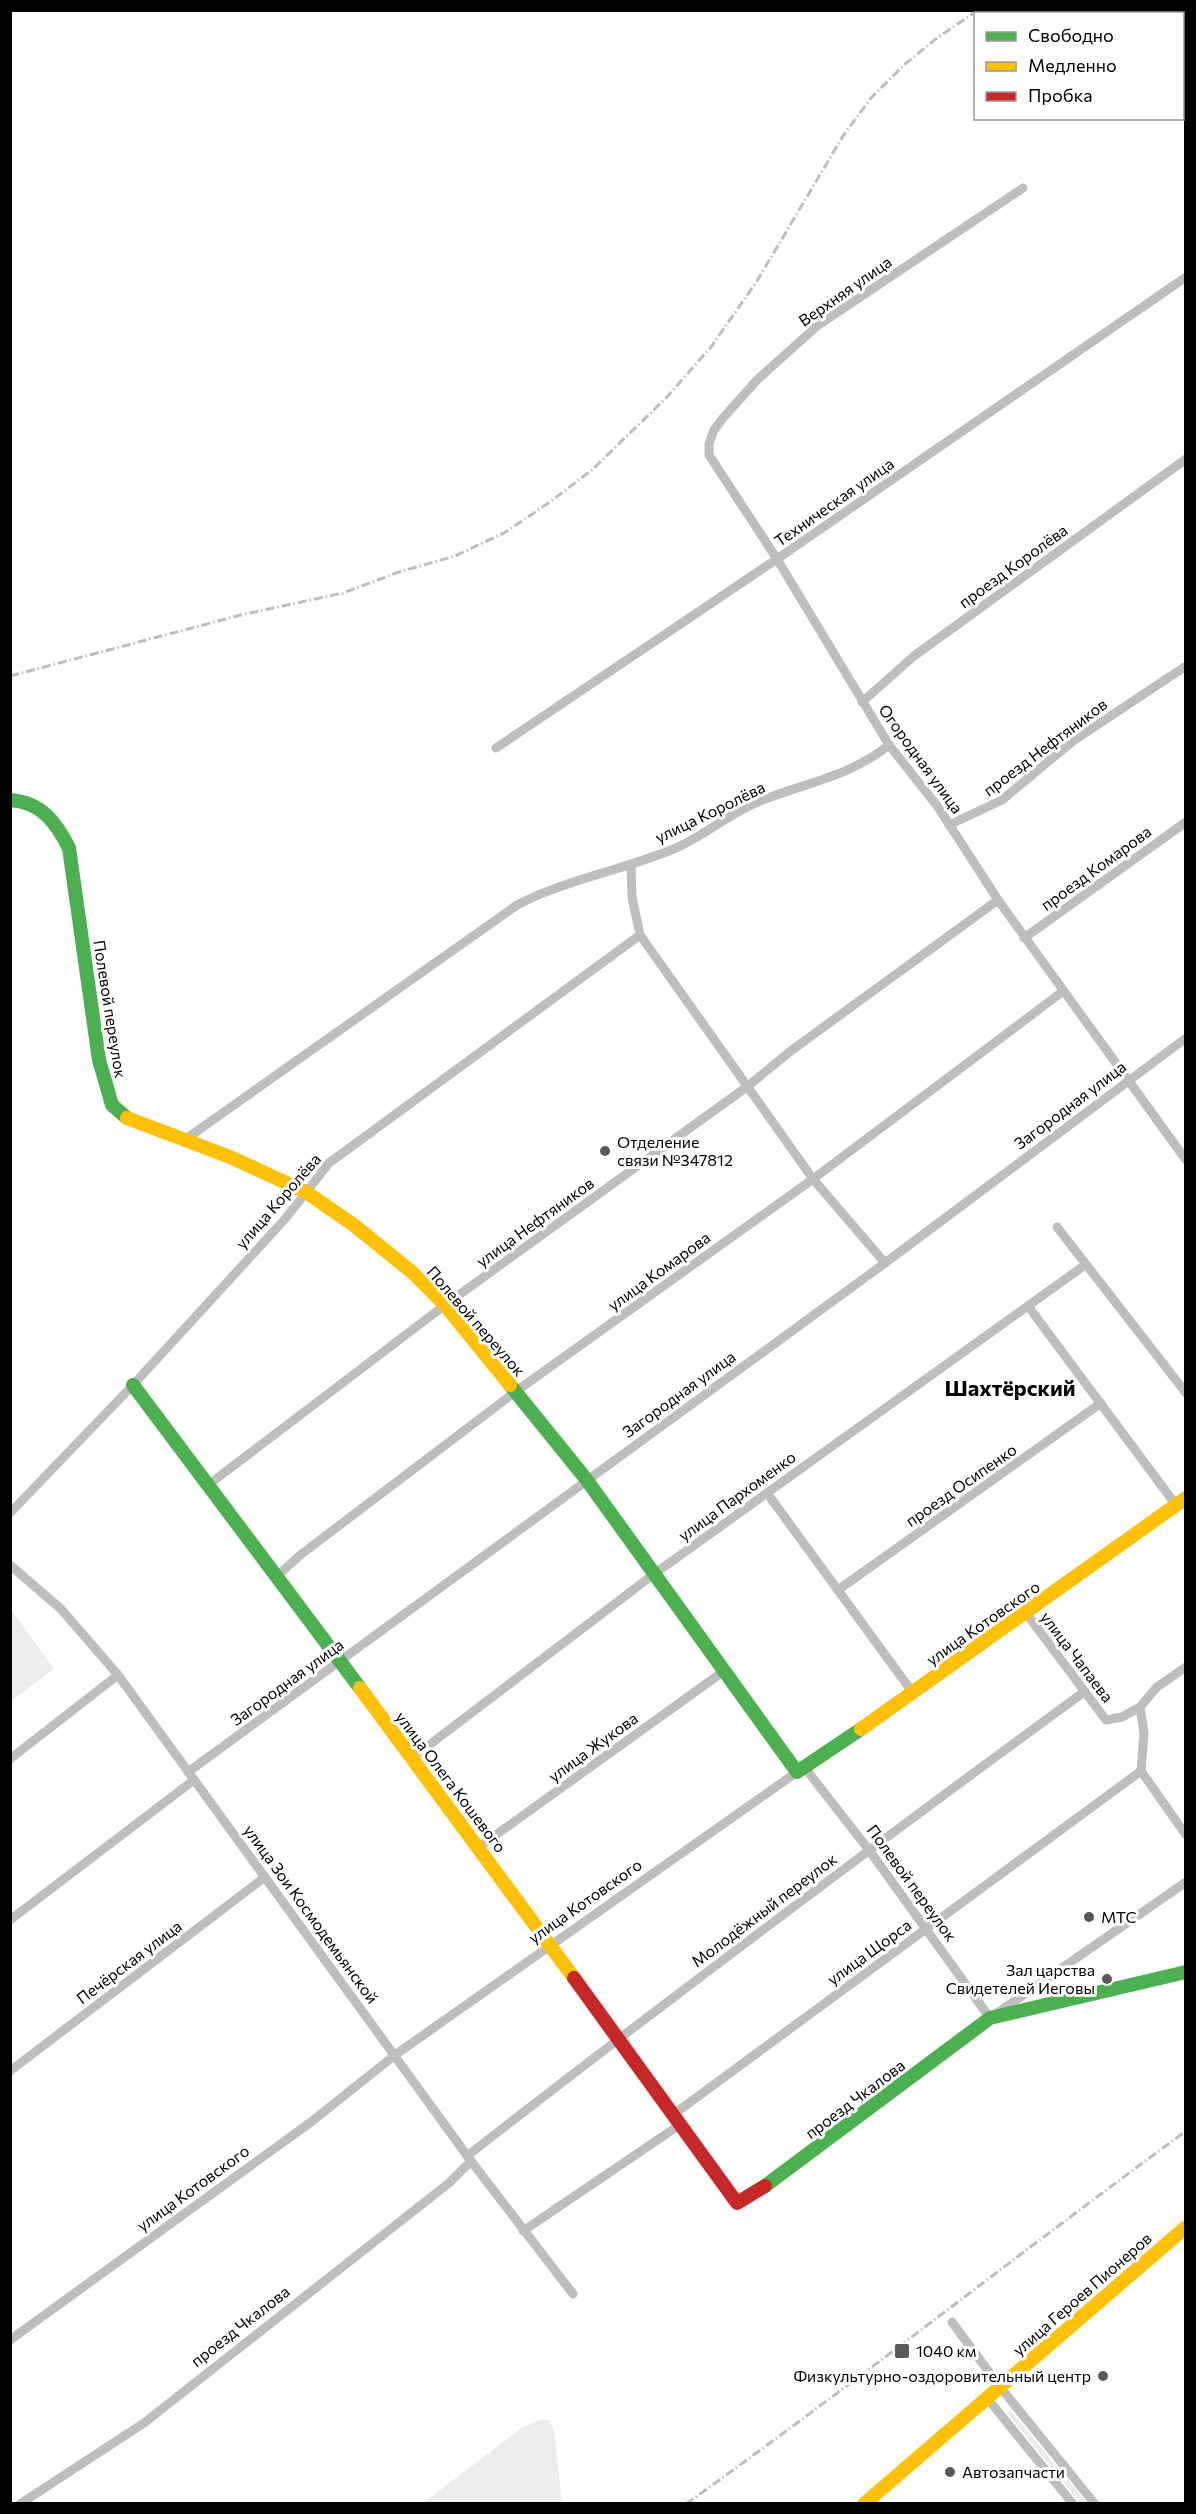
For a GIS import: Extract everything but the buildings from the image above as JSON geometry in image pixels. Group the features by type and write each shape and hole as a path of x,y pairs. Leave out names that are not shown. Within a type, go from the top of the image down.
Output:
{"street":[{"name":"Верхняя улица","path":"709,444 714,430 757,380 818,326 1023,188"},
{"name":"Техническая улица","path":"496,748 777,559 1185,276"},
{"name":"Огородная улица","path":"709,444 709,455 715,467 777,559 889,745 949,825 1062,992 1129,1080 1185,1160"},
{"name":"проезд Королёва","path":"862,702 914,656 1185,459"},
{"name":"проезд Нефтяников","path":"949,825 1002,800 1073,741 1185,666"},
{"name":"улица Королёва","path":"183,1141 517,905 552,889 631,865 678,847 758,802 854,768 870,760 889,745"},
{"name":"Полевой переулок","path":"10,800 36,805 52,817 69,848 99,1060 105,1089 112,1105 123,1116 183,1141 230,1157 306,1192 383,1247 445,1305 586,1479 724,1671 801,1770 869,1850 990,2018"},
{"name":"проезд Комарова","path":"1024,938 1185,822"},
{"path":"631,865 632,897 640,935 813,1179 885,1263"},
{"name":"улица Нефтяников","path":"208,1485 445,1305 748,1086 792,1050 998,900"},
{"name":"улица Королёва","path":"10,1513 133,1385 285,1219 339,1154 640,935"},
{"name":"улица Комарова","path":"276,1577 299,1556 515,1392 813,1179 1062,992"},
{"name":"Загородная улица","path":"191,1776 586,1479 885,1263 1185,1038"},
{"path":"1057,1227 1185,1393"},
{"name":"улица Пархоменко","path":"412,1758 654,1574 1085,1264"},
{"path":"1028,1306 1101,1404 1181,1502"},
{"name":"улица Олега Кошевого","path":"133,1385 552,1944 617,2039 678,2119 737,2203"},
{"name":"проезд Осипенко","path":"838,1590 1101,1404"},
{"path":"767,1493 913,1694"},
{"name":"улица Котовского","path":"10,2340 311,2122 395,2055 913,1694 1181,1502"},
{"name":"улица Зои Космодемьянской","path":"10,1565 61,1609 118,1675 469,2159 573,2294"},
{"name":"улица Чапаева","path":"1026,1613 1106,1720 1122,1718 1140,1707"},
{"path":"1185,1667 1157,1688 1140,1707 1144,1733 1140,1771 1185,1834"},
{"name":"улица Жукова","path":"479,1847 724,1671"},
{"path":"10,1759 118,1675"},
{"name":"Молодёжный переулок","path":"469,2159 617,2039 1084,1692"},
{"name":"улица Щорса","path":"523,2231 678,2119 926,1929 1140,1771"},
{"path":"10,1920 191,1776"},
{"name":"Печёрская улица","path":"10,2071 265,1877"},
{"name":"проезд Чкалова","path":"737,2203 767,2184 990,2018 1185,1882"},
{"name":"проезд Чкалова","path":"990,2018 1185,1972"},
{"name":"проезд Чкалова","path":"20,2504 144,2423 449,2183 469,2159"},
{"name":"улица Героев Пионеров","path":"864,2504 1185,2227"},
{"path":"951,2322 1000,2387 1095,2504"},
{"path":"987,2398 1073,2504"}],"shaded area":[{"path":"10,1608 54,1669 11,1701 10,1701"},
{"path":"1010,2410 1087,2503 1080,2503 1007,2413"},
{"path":"540,2420 549,2420 554,2430 562,2503 423,2503 522,2428"}],"railway":[{"path":"10,676 241,615 343,593 399,572 455,556 504,533 547,504 592,470 666,398 711,347 757,281 843,136 871,98 904,65 937,38 974,13"},
{"path":"686,2504 1186,2131"}],"traffic: fast":[{"path":"10,800 39,809 53,822 69,848 99,1060 112,1105 127,1118"},
{"path":"133,1385 360,1688"},
{"path":"510,1385 586,1479 797,1772 861,1729"},
{"path":"765,2186 990,2018 1186,1972"}],"traffic: slow":[{"path":"127,1118 230,1157 306,1192 355,1226 413,1273 445,1305 510,1385"},
{"path":"861,1729 1186,1498"},
{"path":"360,1688 574,1978"},
{"path":"864,2504 1186,2227"}],"traffic: jam":[{"path":"574,1978 737,2203 765,2186"}],"place":[{"name":"Отделение связи №347812","path":"605,1151"},
{"name":"МТС","path":"1089,1917"},
{"name":"Зал царства Свидетелей Иеговы","path":"1107,1979"},
{"name":"1040 км","path":"902,2351"},
{"name":"Физкультурно-оздоровительный центр","path":"1103,2376"},
{"name":"Автозапчасти","path":"950,2472"}],"district":[{"name":"Шахтёрский","path":"1010,1388"}]}
